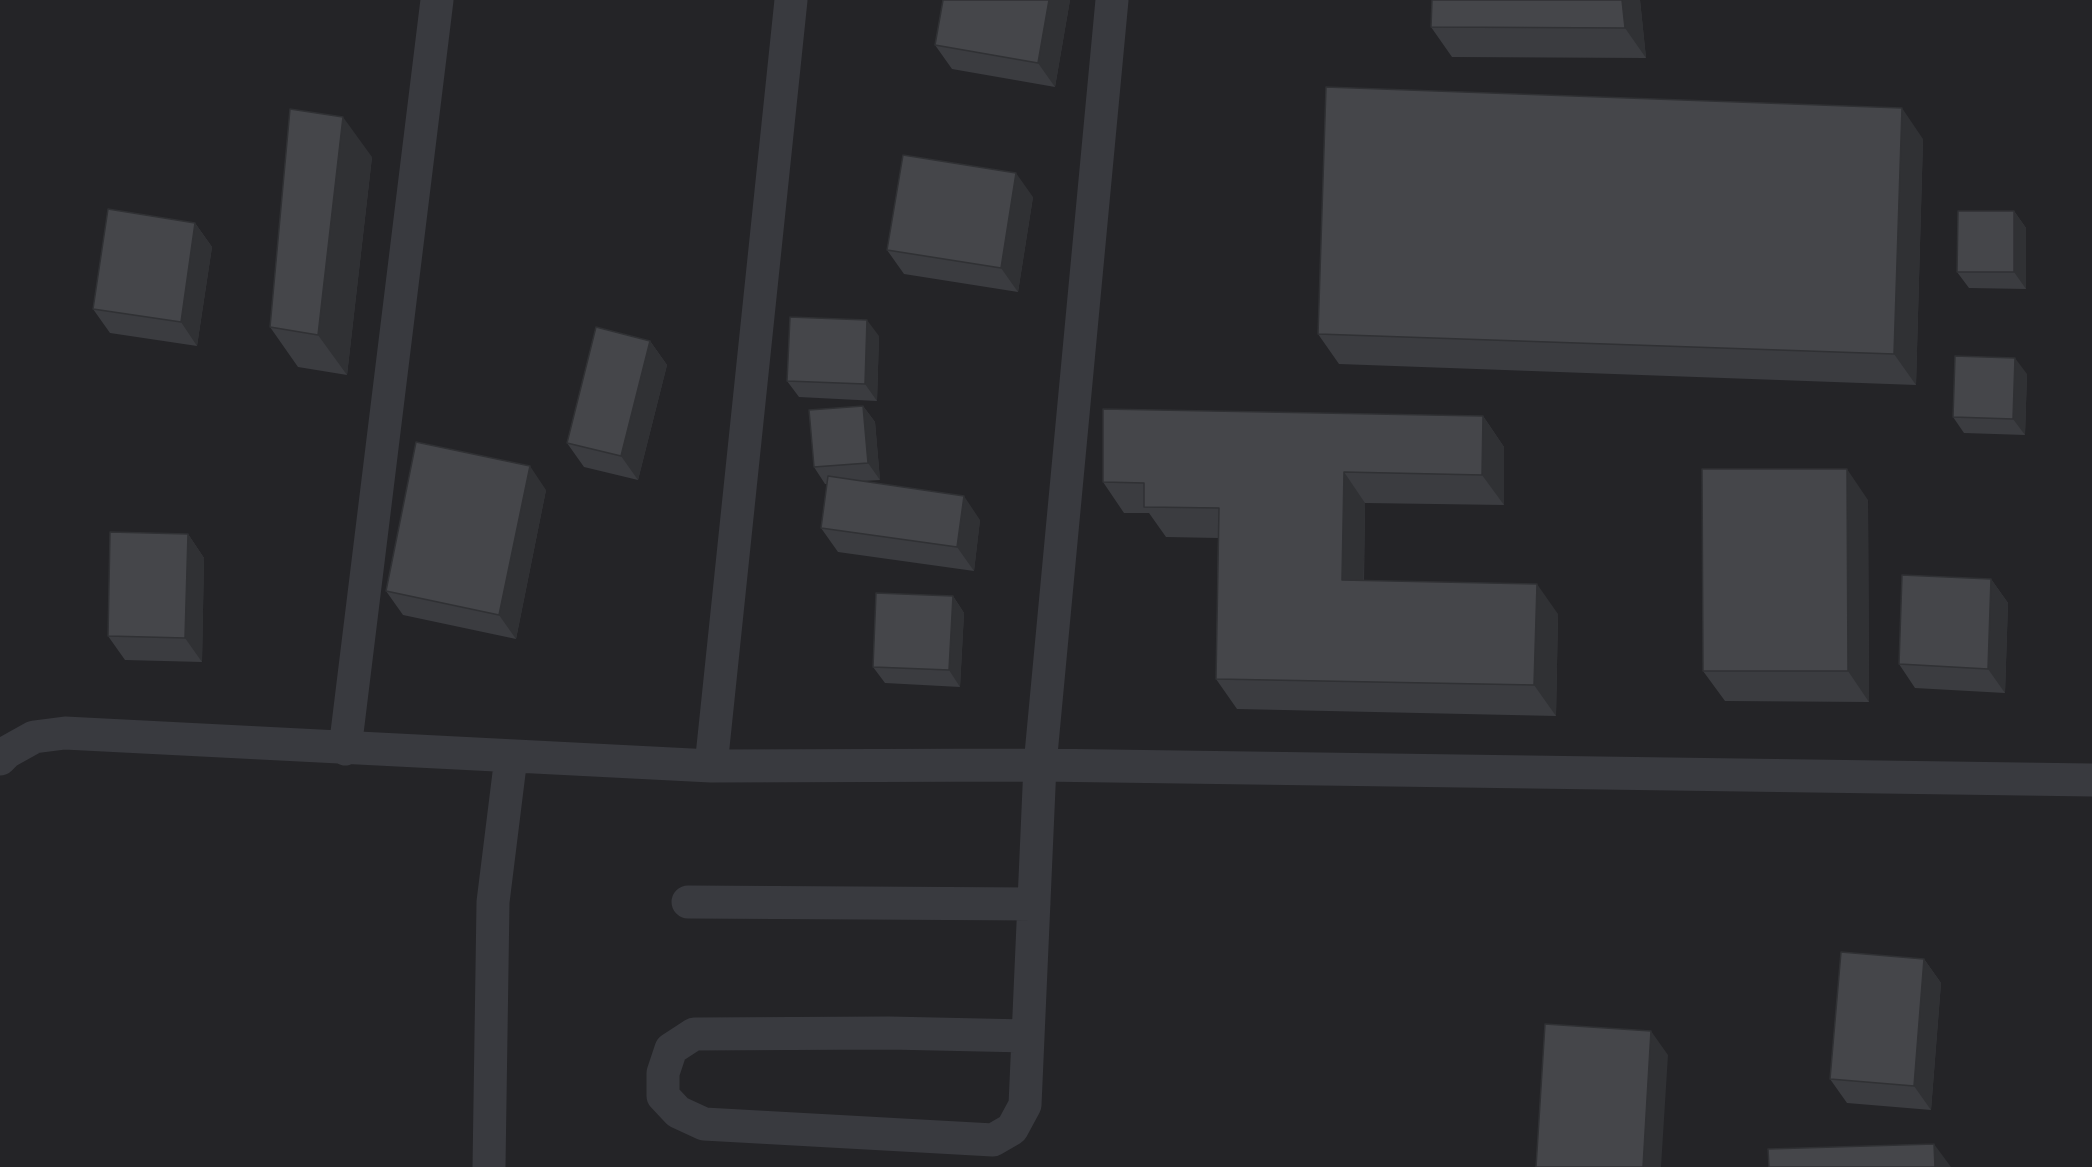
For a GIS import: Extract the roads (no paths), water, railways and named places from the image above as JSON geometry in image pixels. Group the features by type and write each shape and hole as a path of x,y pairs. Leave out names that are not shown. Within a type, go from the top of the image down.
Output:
{"lane":[{"path":"345,749 436,0"},
{"path":"711,766 791,0"},
{"path":"1027,1036 888,1033 694,1034 671,1049 663,1073 663,1096 678,1112 704,1124 993,1140 1012,1129 1024,1105 1040,765 1112,0"},
{"path":"0,759 7,752 34,737 65,733 711,766 1040,765 2092,780"},
{"path":"489,1167 493,902 511,757"},
{"path":"688,902 1034,904"}]}
